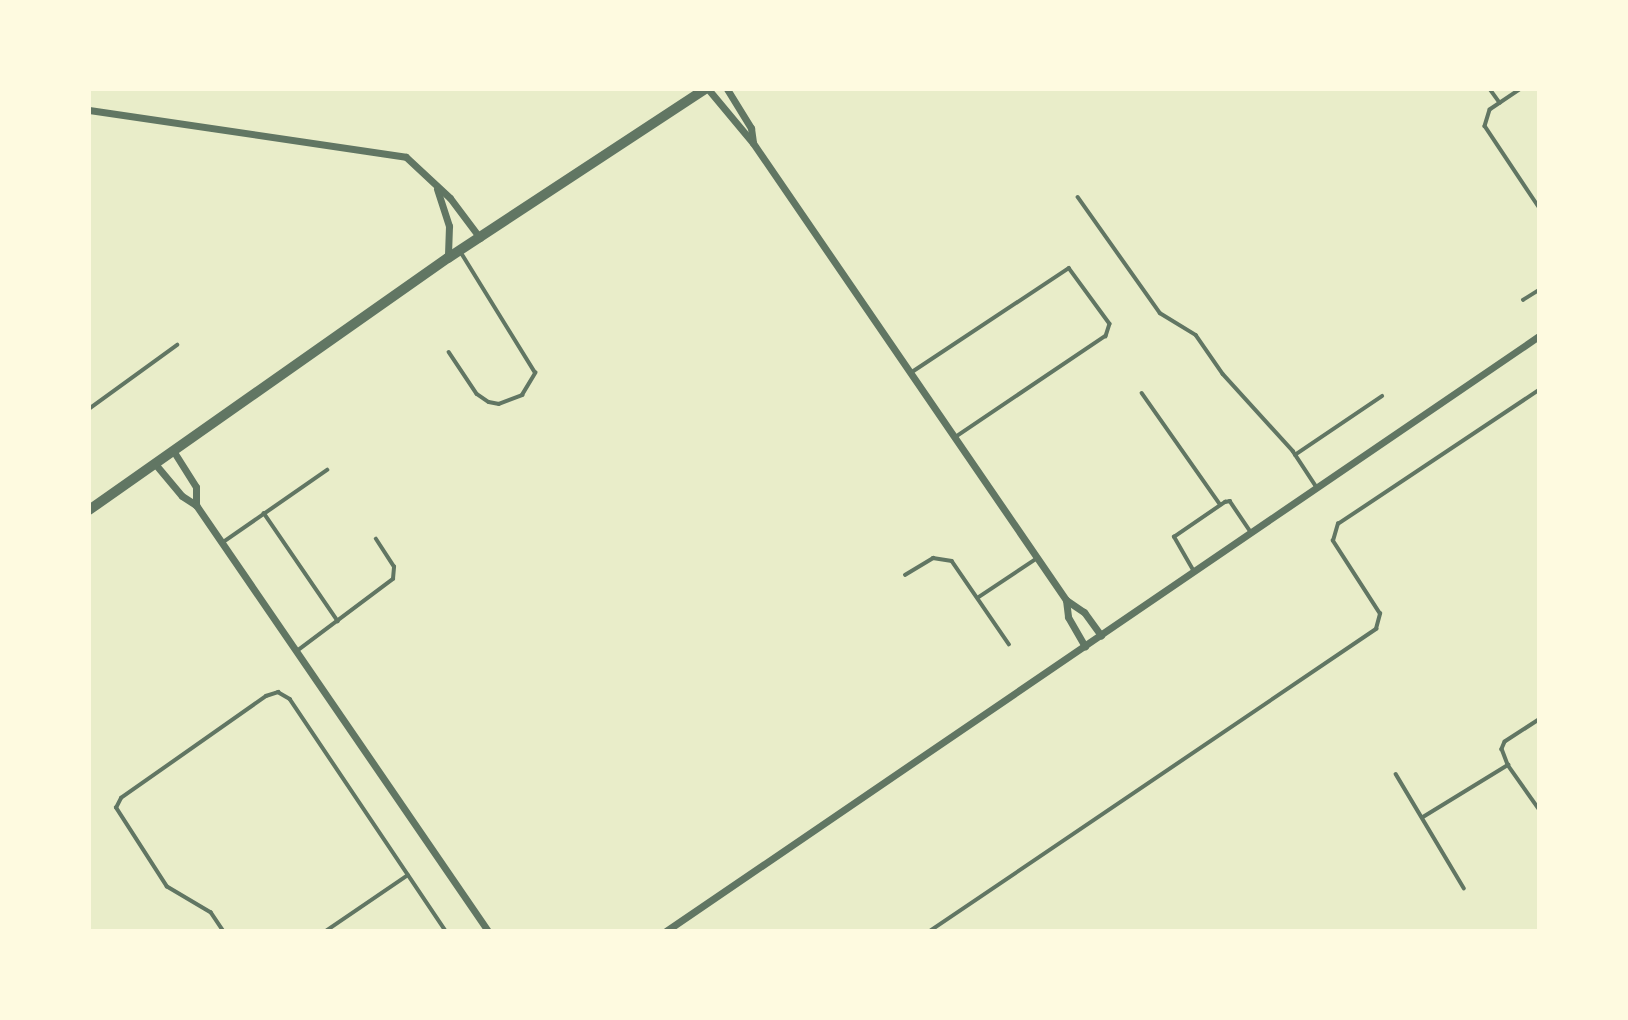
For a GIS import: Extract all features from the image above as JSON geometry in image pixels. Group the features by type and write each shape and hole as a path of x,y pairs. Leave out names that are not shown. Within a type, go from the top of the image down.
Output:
{"street":[{"path":"89,510 448,258 706,89 753,144 1066,600 1084,612 1101,635"},
{"path":"727,89 751,128 753,144"},
{"path":"89,110 388,151 419,166 481,237"},
{"path":"437,188 449,226 448,258"},
{"path":"666,931 1539,337"},
{"path":"174,452 196,486 196,505"},
{"path":"156,465 181,496 196,505 488,931"},
{"path":"1066,600 1068,617 1085,646"}],"lane":[{"path":"1490,89 1500,103"},
{"path":"1521,89 1485,117 1486,130 1539,207"},
{"path":"1077,197 1160,313 1196,335 1223,374 1295,455 1316,488"},
{"path":"449,352 477,394 489,402 499,404 522,395 535,373 460,251"},
{"path":"911,373 1063,270 1074,273 1110,324 1106,336 955,438"},
{"path":"1524,300 1539,290"},
{"path":"89,409 177,345"},
{"path":"930,931 1376,629 1380,614 1333,541 1338,524 1539,390"},
{"path":"1142,393 1220,505"},
{"path":"1295,455 1381,396"},
{"path":"222,543 327,470"},
{"path":"1194,571 1174,537 1220,505 1230,502 1251,532"},
{"path":"264,513 338,621"},
{"path":"297,652 394,575 393,564 376,539"},
{"path":"905,575 933,558 946,558 957,565 1009,644"},
{"path":"979,597 1038,558"},
{"path":"223,931 211,913 167,887 116,808 121,798 266,696 278,692 290,699 446,931"},
{"path":"1539,720 1505,742 1502,757 1539,809"},
{"path":"1422,818 1508,765"},
{"path":"1396,774 1464,888"},
{"path":"326,931 408,874"}]}
